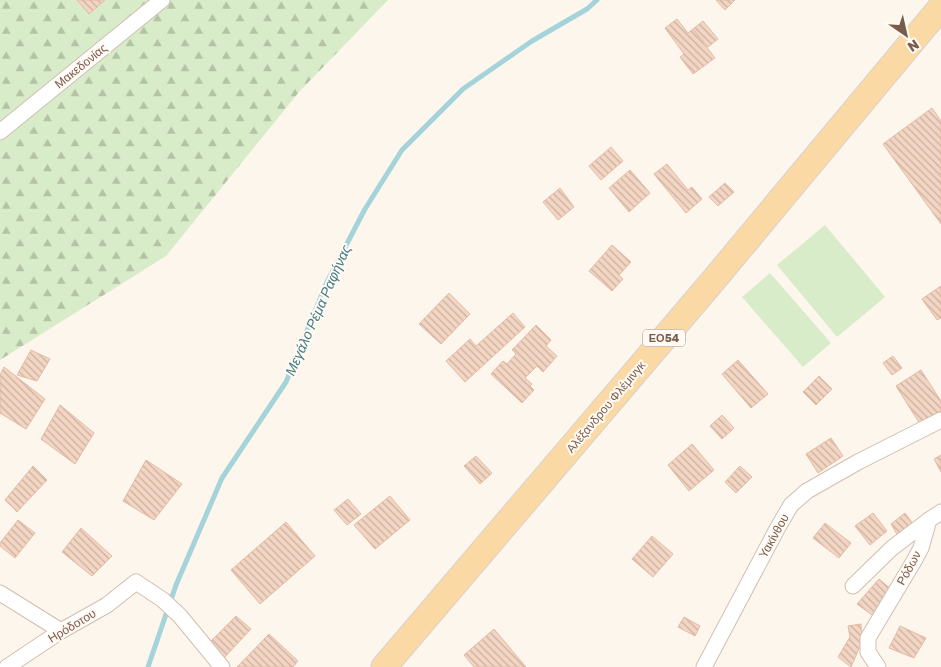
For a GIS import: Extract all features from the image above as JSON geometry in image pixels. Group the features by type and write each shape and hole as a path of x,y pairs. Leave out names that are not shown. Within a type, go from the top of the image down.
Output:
{"main road":[{"name":"Αλέξανδρου Φλέμινγκ","path":"384,667 706,290 941,7"}],"street":[{"name":"Μακεδονίας","path":"0,132 162,0"},
{"name":"Υακίνθου","path":"704,667 791,505 807,491 858,462 941,420"},
{"path":"853,586 892,548 935,516"},
{"name":"Ρόδων","path":"868,652 868,638 914,561 935,516"},
{"name":"Ηρόδοτου","path":"7,667 61,631 107,605 136,582 163,600 180,616 222,667"},
{"path":"0,594 61,631"},
{"path":"862,667 868,652"},
{"path":"868,652 878,667"}],"green space":[{"path":"0,0 388,0 299,92 166,256 0,360"},
{"path":"825,225 885,297 837,337 777,265"},
{"path":"770,273 831,343 803,367 742,297"}],"building":[{"path":"77,0 105,0 89,14"},
{"path":"716,0 735,0 725,10"},
{"path":"677,19 688,33 693,29 715,58 693,74 680,57 684,54 665,28"},
{"path":"703,21 718,39 708,47 693,29"},
{"path":"932,108 941,121 941,224 883,144"},
{"path":"611,147 623,161 601,180 589,166"},
{"path":"667,164 688,190 692,187 702,199 686,213 654,174"},
{"path":"630,170 650,193 629,212 609,188"},
{"path":"725,183 734,192 718,206 709,197"},
{"path":"560,188 574,207 558,220 543,202"},
{"path":"612,245 631,262 619,275 623,279 612,291 589,271"},
{"path":"941,286 941,318 937,320 922,299"},
{"path":"449,293 470,314 441,344 419,324"},
{"path":"513,313 525,327 465,382 446,361 470,339 476,346"},
{"path":"536,325 551,340 546,346 557,356 543,372 537,366 525,378 532,384 530,386 534,390 522,403 491,374 503,361 507,364 516,354 512,350"},
{"path":"31,350 50,359 37,381 17,375"},
{"path":"893,356 902,368 892,375 883,363"},
{"path":"738,360 768,394 751,408 722,374"},
{"path":"4,367 45,399 26,429 0,413 0,375"},
{"path":"921,370 941,401 941,411 920,424 896,386"},
{"path":"819,376 832,389 816,405 803,392"},
{"path":"60,405 94,433 75,464 41,439"},
{"path":"722,415 734,428 722,439 710,426"},
{"path":"831,438 843,456 818,473 806,454"},
{"path":"692,444 714,470 689,491 668,465"},
{"path":"941,455 941,472 934,459"},
{"path":"476,456 492,473 480,484 464,466"},
{"path":"146,460 182,484 154,520 123,501"},
{"path":"33,466 47,480 17,512 5,500"},
{"path":"740,466 752,477 736,493 725,482"},
{"path":"390,496 410,520 375,549 354,525"},
{"path":"348,499 361,514 347,525 334,510"},
{"path":"873,513 887,531 870,545 855,526"},
{"path":"905,513 913,524 898,536 891,524"},
{"path":"18,520 35,533 15,558 0,546 0,543"},
{"path":"286,522 315,556 260,604 231,570"},
{"path":"825,523 851,543 839,558 813,538"},
{"path":"81,528 112,556 92,576 62,552"},
{"path":"652,536 673,554 653,577 632,559"},
{"path":"879,579 892,590 872,615 857,604"},
{"path":"236,616 251,629 223,659 210,642"},
{"path":"684,617 700,626 695,636 678,627"},
{"path":"861,624 862,642 851,667 838,657 850,637 848,626"},
{"path":"900,626 926,638 914,658 889,648"},
{"path":"494,629 526,667 474,667 464,655"},
{"path":"269,634 298,661 293,667 237,667"}],"waterway":[{"name":"Μεγάλο Ρέμα Ραφήνας","path":"148,667 176,585 222,478 286,382 327,282 365,209 402,150 463,89 532,41 587,9 597,0"}]}
